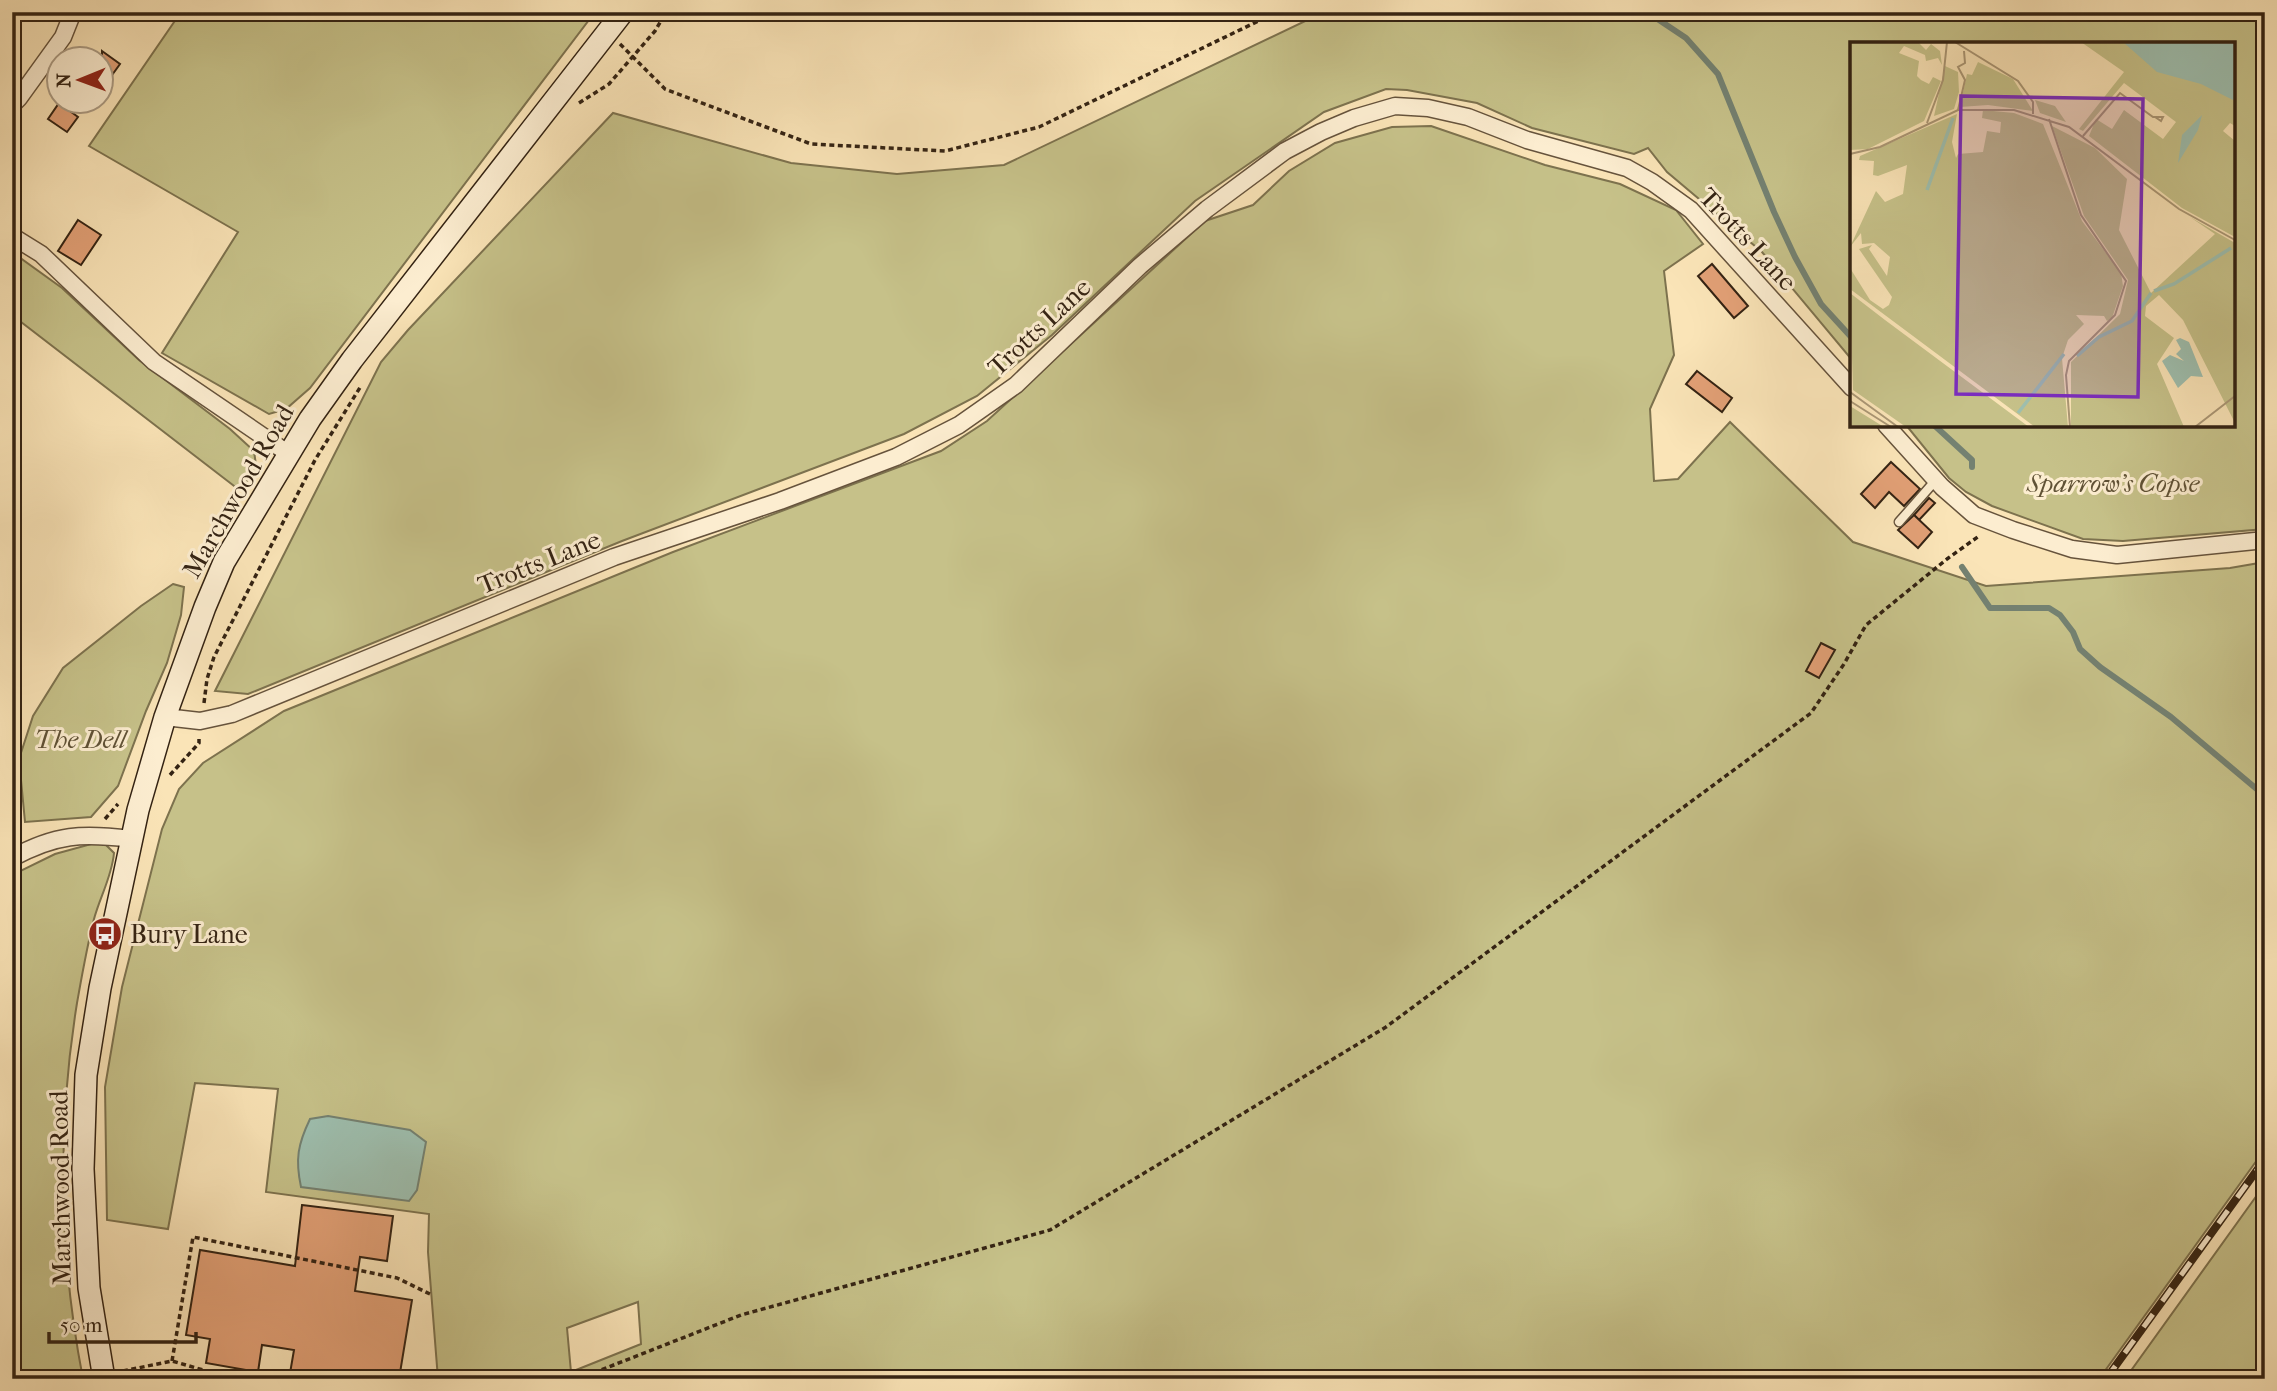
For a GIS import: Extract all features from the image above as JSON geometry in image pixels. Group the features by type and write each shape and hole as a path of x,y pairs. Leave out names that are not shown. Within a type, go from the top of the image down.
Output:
{"street":[{"path":"12,105 63,37 74,12"},
{"name":"Marchwood Road","path":"104,1377 89,1275 83,1169 86,1075 100,988 131,839 165,718 205,607 225,562 310,419 352,360 624,12"},
{"name":"Trotts Lane","path":"165,718 200,721 232,715 614,557 896,457 986,408 1016,385 1140,266 1207,209 1285,151 1353,117 1395,106 1428,108 1468,117 1527,140 1627,168 1652,182 1691,210 1850,386"},
{"path":"12,236 41,254 154,362 289,454"},
{"path":"1888,427 1936,481 1974,515 2072,549 2117,555 2265,540"},
{"path":"12,858 38,844 71,836 96,835 131,839"}],"lane":[{"path":"1899,522 1936,481"}],"path":[{"path":"576,104 609,84 654,31 666,12"},
{"path":"608,33 665,89 811,144 945,151 1038,127 1277,12"},
{"path":"166,779 199,743 200,721 214,657 315,460 362,384"},
{"path":"578,1379 741,1315 1050,1230 1074,1216 1386,1027 1811,713 1866,625 1947,559 1996,524"},
{"path":"172,1361 193,1237 397,1278 432,1295"},
{"path":"104,1377 172,1361 224,1376 225,1379"},
{"path":"12,1370 36,1379"}],"green space":[{"path":"181,12 595,12 310,388 286,409 269,414 162,353 238,232 89,146 110,116 116,116 116,107"},
{"name":"Sparrow's Copse","path":"1324,12 2265,12 2265,529 2123,541 2083,539 1992,506 1966,492 1949,478 1908,427 2235,427 2235,42 1850,42 1850,358 1762,252 1667,172 1648,148 1634,154 1532,128 1477,103 1407,90 1386,89 1324,112 1195,201 1052,335 977,396 904,434 622,541 248,694 215,691 381,362 613,113 791,163 897,174 1004,165"},
{"path":"1431,126 1545,165 1620,184 1676,210 1703,244 1664,271 1674,355 1650,409 1654,481 1678,479 1730,422 1853,542 1986,586 2230,568 2265,562 2265,1149 2099,1379 438,1379 428,1252 429,1214 266,1192 278,1089 195,1083 168,1229 107,1220 105,1087 122,987 162,829 179,789 203,763 284,711 673,552 941,451 987,421 1205,221 1253,205 1289,171 1335,143 1392,127","holes":["638,1302 641,1344 571,1372 567,1328"]},
{"path":"12,252 62,288 139,360 230,429 254,451 257,472 238,489 12,315"},
{"name":"The Dell","path":"173,584 184,587 181,615 167,663 118,786 91,817 25,822 19,759 33,716 63,668"},
{"path":"102,841 114,853 91,929 77,1003 66,1097 64,1144 65,1238 83,1379 12,1379 12,875 55,854"},
{"path":"2265,1184 2265,1379 2125,1379"}],"shaded area":[{"path":"328,1116 410,1130 426,1142 417,1190 409,1201 301,1187 298,1160 303,1136 310,1119"}],"building":[{"path":"50,116 78,117 67,132 48,119"},
{"path":"78,220 101,235 81,265 58,251"},
{"path":"1712,264 1748,306 1734,318 1698,276"},
{"path":"1697,371 1732,398 1722,412 1686,384"},
{"path":"1891,462 1920,489 1904,506 1889,492 1875,508 1861,494"},
{"path":"1929,498 1935,503 1919,520 1914,515"},
{"path":"1914,515 1932,532 1918,548 1898,530"},
{"path":"1821,643 1835,650 1819,678 1806,671"},
{"path":"302,1205 393,1216 387,1261 360,1257 355,1291 412,1300 399,1379 289,1379 294,1350 262,1345 258,1372 206,1363 210,1339 186,1335 200,1250 295,1266"}],"waterway":[{"path":"1647,12 1686,38 1718,74 1795,257 1821,304 1850,336"},
{"path":"1936,427 1972,460 1972,467"},
{"path":"1962,567 1990,608 2049,608 2060,615 2073,632 2080,649 2100,667 2171,717 2265,796"}],"railway":[{"path":"2106,1379 2265,1159"}],"place":[{"name":"Bury Lane","path":"105,934"}]}
